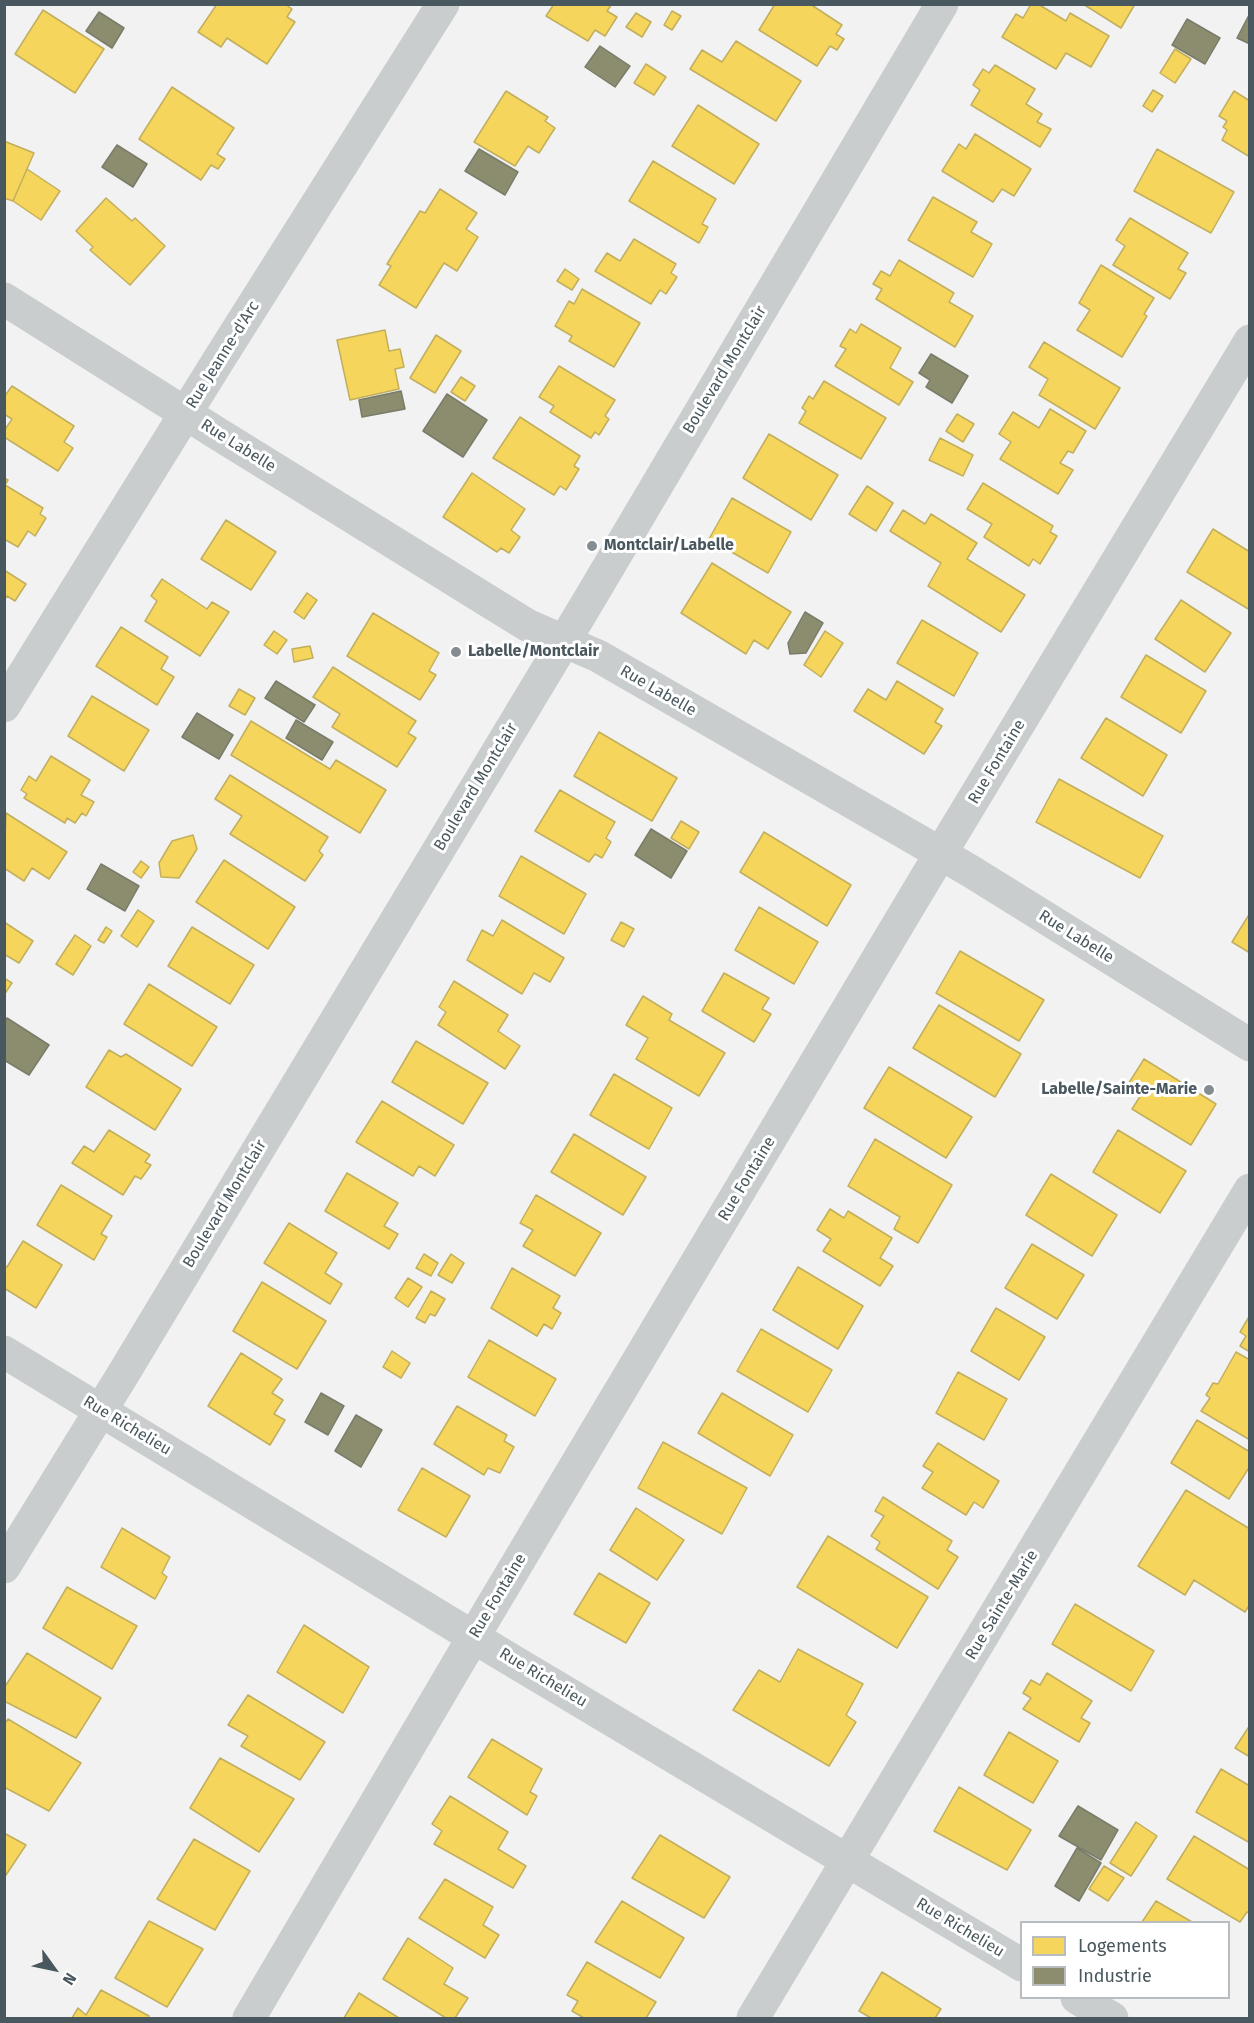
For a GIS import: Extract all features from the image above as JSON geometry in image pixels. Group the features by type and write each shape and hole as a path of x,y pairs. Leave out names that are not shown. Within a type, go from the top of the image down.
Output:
{"street":[{"name":"Rue Jeanne-d'Arc","path":"4,706 443,4"},
{"name":"Boulevard Montclair","path":"4,1567 565,640 942,4"},
{"name":"Rue Labelle","path":"4,299 527,625 598,656 941,853 1250,1045"},
{"name":"Rue Fontaine","path":"249,2019 474,1636 941,853 1250,341"},
{"name":"Rue Sainte-Marie","path":"753,2019 1250,1190"},
{"name":"Rue Richelieu","path":"4,1352 1020,1964"},
{"path":"1079,1999 1112,2019"}],"building: Logements":[{"path":"217,4 285,4 292,9 287,17 295,22 267,64 227,38 221,47 198,32"},
{"path":"554,4 612,4 607,11 617,17 605,36 595,30 588,41 546,16"},
{"path":"775,4 810,4 842,25 836,34 844,39 837,50 830,46 817,66 759,30"},
{"path":"1031,4 1038,4 1066,21 1070,13 1109,36 1091,67 1066,53 1056,69 1002,37 1016,14 1023,18"},
{"path":"1083,4 1135,4 1121,28"},
{"path":"43,10 104,49 75,93 15,54"},
{"path":"672,11 681,16 672,30 664,25"},
{"path":"636,13 651,22 642,37 626,27"},
{"path":"736,41 801,81 776,121 690,69 702,50 722,62"},
{"path":"1175,49 1191,59 1175,83 1160,73"},
{"path":"646,64 666,77 654,95 634,83"},
{"path":"995,65 1035,89 1026,104 1042,114 1037,122 1051,129 1040,147 971,105 980,90 973,85 983,69 989,73"},
{"path":"172,87 234,128 217,154 225,159 218,169 211,165 201,180 139,139"},
{"path":"1153,90 1163,96 1152,112 1143,106"},
{"path":"506,91 548,117 545,121 555,128 539,153 528,146 515,166 474,142"},
{"path":"1234,91 1250,101 1250,157 1222,140 1227,130 1223,127 1227,121 1219,116"},
{"path":"698,105 759,144 734,184 672,146"},
{"path":"975,134 1031,169 1014,196 1002,189 993,202 942,171 959,144 966,149"},
{"path":"4,141 34,153 13,201 4,198"},
{"path":"1157,149 1234,192 1211,233 1134,191"},
{"path":"653,161 716,199 702,224 708,227 699,243 629,201"},
{"path":"27,169 60,191 41,220 13,201"},
{"path":"440,189 477,213 466,229 478,237 457,271 444,263 416,308 379,285 391,266 387,264 420,211 425,213"},
{"path":"933,197 977,222 971,232 992,244 973,277 908,240"},
{"path":"106,198 132,221 135,218 165,246 130,285 90,250 93,247 76,231"},
{"path":"1130,218 1188,253 1178,269 1186,273 1170,299 1113,265 1125,246 1116,240"},
{"path":"634,239 676,264 671,273 677,277 666,294 660,290 651,304 595,271 607,253 620,261"},
{"path":"899,260 954,293 949,302 973,316 955,347 876,299 882,289 873,284 881,271 890,276"},
{"path":"1101,265 1154,298 1144,314 1147,316 1122,357 1077,330 1090,310 1079,303"},
{"path":"565,269 579,279 572,290 557,281"},
{"path":"582,289 640,323 614,367 569,341 572,336 555,326 569,301 574,304"},
{"path":"861,324 901,348 890,368 913,382 899,405 835,366 846,349 840,346 850,329 856,333"},
{"path":"385,330 389,351 400,349 404,367 395,369 399,389 350,400 337,340"},
{"path":"436,335 461,351 435,393 410,378"},
{"path":"1044,342 1120,388 1095,429 1039,395 1048,379 1029,367"},
{"path":"559,366 615,400 605,416 609,419 599,435 595,432 591,438 550,412 554,406 539,397"},
{"path":"461,377 475,386 465,401 451,392"},
{"path":"824,381 886,418 861,459 799,423 806,411 802,408 809,396 813,399"},
{"path":"12,386 74,426 64,442 73,448 58,471 4,437 4,431 12,419 4,414 4,397"},
{"path":"1050,409 1086,431 1073,453 1068,451 1060,463 1073,470 1058,494 1000,459 1011,442 999,434 1013,412 1039,428"},
{"path":"957,414 974,424 963,442 946,431"},
{"path":"520,417 580,456 574,466 579,469 566,490 560,486 554,495 493,458"},
{"path":"769,434 838,475 811,520 743,478"},
{"path":"940,438 973,455 963,476 929,460"},
{"path":"472,473 525,509 511,530 520,537 509,553 501,548 497,552 443,517"},
{"path":"4,478 8,480 5,485 43,508 40,514 46,518 35,536 28,531 18,547 4,539"},
{"path":"983,483 1053,526 1050,532 1057,536 1040,564 1033,559 1029,566 984,537 992,524 967,509"},
{"path":"867,486 893,503 876,531 849,514"},
{"path":"732,498 791,532 768,573 709,539"},
{"path":"903,510 925,524 931,514 977,543 967,559 1025,595 1001,632 928,586 941,563 890,531"},
{"path":"226,520 276,552 251,590 201,559"},
{"path":"1213,529 1250,552 1250,610 1187,572"},
{"path":"712,563 791,612 768,649 754,640 746,654 681,613"},
{"path":"4,570 26,584 15,601 7,596 4,600"},
{"path":"162,579 207,609 212,602 229,612 200,656 145,621 157,601 151,596"},
{"path":"307,593 317,600 304,619 294,612"},
{"path":"1181,600 1231,633 1205,672 1155,639"},
{"path":"373,613 439,653 429,671 436,675 420,700 347,656"},
{"path":"922,620 978,653 954,696 897,663"},
{"path":"121,627 168,657 161,669 174,677 157,705 96,666"},
{"path":"274,631 287,640 277,654 264,645"},
{"path":"825,631 843,643 821,677 804,665"},
{"path":"310,646 313,658 294,662 292,649"},
{"path":"1146,655 1206,691 1181,733 1121,697"},
{"path":"333,667 416,721 408,733 416,738 397,767 332,727 340,714 313,697"},
{"path":"897,681 943,709 935,722 942,726 924,754 854,711 868,689 886,700"},
{"path":"239,689 255,698 245,715 229,706"},
{"path":"92,696 149,730 124,771 68,736"},
{"path":"1106,718 1167,755 1143,796 1081,758"},
{"path":"251,721 330,769 336,760 386,790 360,833 231,755"},
{"path":"599,732 677,778 652,821 574,776"},
{"path":"51,756 90,780 81,795 94,802 86,816 82,813 75,823 67,818 65,823 24,798 27,794 21,790 29,776 36,781"},
{"path":"230,775 328,837 319,851 323,855 305,881 230,834 242,816 215,799"},
{"path":"1059,779 1163,836 1140,878 1036,822"},
{"path":"560,790 615,822 606,838 611,842 602,858 595,854 589,862 535,831"},
{"path":"6,813 67,852 49,879 32,868 24,881 4,868"},
{"path":"681,821 699,832 689,849 671,838"},
{"path":"764,832 851,885 827,926 740,872"},
{"path":"193,835 197,849 179,878 161,877 159,863 172,841"},
{"path":"521,856 586,894 564,934 499,896"},
{"path":"224,860 295,907 268,949 196,902"},
{"path":"141,861 149,867 141,878 133,872"},
{"path":"759,907 818,942 794,984 735,950"},
{"path":"138,910 154,921 137,947 121,936"},
{"path":"1250,913 1250,953 1232,942"},
{"path":"502,920 564,958 550,982 534,973 522,994 467,960 482,930 493,936"},
{"path":"4,922 33,941 19,963 4,954"},
{"path":"621,922 634,929 624,947 611,940"},
{"path":"106,927 112,931 104,943 98,940"},
{"path":"192,927 254,965 230,1004 168,966"},
{"path":"75,935 91,946 73,975 56,964"},
{"path":"960,951 1044,1000 1019,1041 936,993"},
{"path":"724,973 769,998 762,1009 771,1014 754,1042 702,1011"},
{"path":"4,978 12,983 4,995"},
{"path":"454,981 508,1015 498,1031 520,1046 505,1069 438,1025 446,1012 439,1007"},
{"path":"149,984 217,1027 192,1066 124,1024"},
{"path":"643,996 672,1014 669,1020 725,1053 699,1096 636,1059 648,1038 626,1025"},
{"path":"939,1005 1021,1054 995,1097 913,1048"},
{"path":"416,1041 488,1083 463,1124 392,1082"},
{"path":"109,1050 121,1057 126,1054 181,1089 155,1130 86,1087"},
{"path":"1144,1059 1216,1104 1191,1145 1132,1109 1141,1095 1127,1086"},
{"path":"889,1067 972,1117 946,1158 864,1108"},
{"path":"614,1074 672,1108 649,1149 590,1115"},
{"path":"382,1101 454,1145 435,1176 419,1166 413,1176 356,1142"},
{"path":"109,1130 150,1155 145,1162 151,1165 141,1179 135,1176 123,1195 72,1163 84,1146 94,1152"},
{"path":"1118,1130 1186,1171 1160,1213 1093,1172"},
{"path":"574,1134 646,1177 623,1215 551,1172"},
{"path":"875,1139 952,1185 918,1243 894,1229 900,1217 848,1186"},
{"path":"347,1173 398,1203 384,1226 398,1234 389,1249 325,1211"},
{"path":"1051,1174 1117,1215 1092,1256 1026,1215"},
{"path":"61,1185 112,1216 101,1234 107,1237 94,1260 37,1225"},
{"path":"536,1195 601,1233 575,1276 523,1246 533,1230 520,1223"},
{"path":"830,1209 844,1218 848,1211 892,1238 880,1258 893,1266 880,1286 823,1251 831,1239 817,1230"},
{"path":"289,1223 337,1253 325,1273 342,1284 330,1304 264,1263"},
{"path":"23,1241 62,1265 36,1308 4,1288 4,1266 7,1267"},
{"path":"1032,1244 1084,1275 1057,1319 1005,1288"},
{"path":"424,1254 438,1263 431,1276 416,1268"},
{"path":"451,1254 464,1263 452,1283 438,1275"},
{"path":"798,1267 863,1306 838,1349 773,1310"},
{"path":"512,1268 560,1296 553,1308 561,1313 552,1329 544,1324 537,1336 491,1308"},
{"path":"408,1278 422,1287 408,1307 395,1298"},
{"path":"262,1282 326,1321 297,1369 233,1331"},
{"path":"431,1291 445,1299 435,1316 430,1314 425,1323 416,1318"},
{"path":"996,1308 1045,1337 1019,1380 971,1351"},
{"path":"1250,1315 1250,1352 1240,1346 1246,1336 1240,1332"},
{"path":"761,1329 832,1370 808,1412 737,1371"},
{"path":"489,1340 556,1379 535,1416 468,1377"},
{"path":"392,1351 410,1363 401,1378 383,1367"},
{"path":"1236,1352 1250,1360 1250,1440 1201,1411 1210,1398 1206,1395 1213,1383 1218,1384"},
{"path":"241,1353 282,1379 272,1393 283,1400 274,1414 285,1420 270,1445 208,1406"},
{"path":"958,1372 1007,1399 984,1440 936,1413"},
{"path":"722,1393 793,1435 770,1476 698,1433"},
{"path":"457,1406 507,1435 504,1441 514,1447 500,1473 488,1468 484,1475 434,1444"},
{"path":"1197,1420 1250,1452 1250,1466 1229,1499 1171,1463"},
{"path":"663,1442 747,1488 722,1534 638,1488"},
{"path":"938,1443 999,1481 983,1508 974,1502 966,1515 922,1488 933,1472 923,1466"},
{"path":"422,1468 470,1496 446,1537 398,1510"},
{"path":"1186,1490 1250,1529 1250,1604 1245,1612 1194,1580 1185,1595 1138,1566"},
{"path":"883,1497 952,1541 947,1550 958,1557 938,1589 876,1549 880,1542 871,1536 884,1516 875,1511"},
{"path":"636,1508 684,1540 657,1580 610,1550"},
{"path":"122,1528 170,1557 162,1573 167,1577 155,1599 101,1567"},
{"path":"828,1536 928,1597 897,1648 797,1587"},
{"path":"599,1573 650,1603 626,1643 574,1614"},
{"path":"67,1587 137,1626 112,1669 43,1628"},
{"path":"1075,1604 1154,1651 1131,1691 1052,1644"},
{"path":"304,1625 369,1667 343,1713 277,1672"},
{"path":"798,1649 863,1684 846,1715 856,1722 829,1766 733,1710 759,1670 780,1682"},
{"path":"27,1653 101,1698 76,1738 4,1701 4,1688"},
{"path":"1047,1673 1092,1701 1081,1718 1090,1723 1079,1742 1023,1709 1031,1698 1023,1693 1031,1680 1040,1685"},
{"path":"248,1695 325,1742 300,1780 241,1746 248,1736 228,1725"},
{"path":"8,1719 81,1763 49,1811 4,1787 4,1725"},
{"path":"1250,1725 1250,1757 1235,1748"},
{"path":"1009,1732 1058,1761 1033,1803 984,1775"},
{"path":"492,1739 542,1769 530,1792 537,1796 527,1815 468,1777"},
{"path":"220,1758 294,1799 259,1852 190,1808"},
{"path":"1221,1769 1250,1786 1250,1843 1196,1812"},
{"path":"959,1787 1031,1830 1007,1870 934,1831"},
{"path":"450,1796 508,1832 498,1849 526,1866 513,1888 434,1844 442,1831 432,1824"},
{"path":"1136,1822 1157,1836 1131,1876 1110,1863"},
{"path":"4,1833 26,1845 4,1878"},
{"path":"660,1835 730,1877 704,1918 632,1878"},
{"path":"1194,1836 1250,1870 1250,1913 1247,1912 1240,1922 1167,1879"},
{"path":"194,1839 250,1871 215,1930 157,1899"},
{"path":"1104,1866 1124,1878 1108,1901 1089,1889"},
{"path":"445,1879 493,1907 483,1925 499,1935 485,1958 419,1918"},
{"path":"622,1901 684,1938 660,1978 595,1942"},
{"path":"1156,1901 1190,1921 1143,1921"},
{"path":"149,1921 203,1949 167,2007 115,1978"},
{"path":"408,1938 453,1968 444,1984 468,1998 455,2018 446,2018 383,1979"},
{"path":"587,1962 656,2002 646,2018 584,2018 572,2011 578,2001 567,1995"},
{"path":"882,1972 941,2009 935,2018 871,2018 859,2011"},
{"path":"101,1990 149,2016 148,2018 72,2018 78,2008 86,2015"},
{"path":"359,1993 399,2018 344,2018"}],"building: Industrie":[{"path":"99,12 124,28 112,48 86,31"},
{"path":"1250,13 1250,44 1237,38"},
{"path":"1187,19 1220,38 1205,64 1172,45"},
{"path":"600,46 630,66 615,87 585,67"},
{"path":"117,145 147,164 133,187 102,167"},
{"path":"479,149 518,172 505,195 465,171"},
{"path":"931,354 968,376 952,403 926,387 930,380 919,373"},
{"path":"401,391 405,409 362,417 359,400"},
{"path":"447,394 487,420 463,457 423,431"},
{"path":"805,612 823,623 806,653 790,654 788,643"},
{"path":"276,681 315,705 304,722 265,698"},
{"path":"197,713 233,735 219,759 182,737"},
{"path":"296,720 333,742 322,760 286,738"},
{"path":"651,829 687,851 671,878 635,855"},
{"path":"101,864 139,886 125,911 87,889"},
{"path":"7,1018 49,1045 29,1075 4,1060 4,1023"},
{"path":"321,1393 344,1406 328,1435 305,1422"},
{"path":"356,1415 382,1430 361,1467 335,1451"},
{"path":"1078,1806 1118,1830 1101,1860 1059,1836"},
{"path":"1077,1848 1101,1863 1079,1901 1055,1886"}],"place":[{"name":"Montclair/Labelle","path":"592,546"},
{"name":"Labelle/Montclair","path":"456,652"},
{"name":"Labelle/Sainte-Marie","path":"1209,1090"}]}
